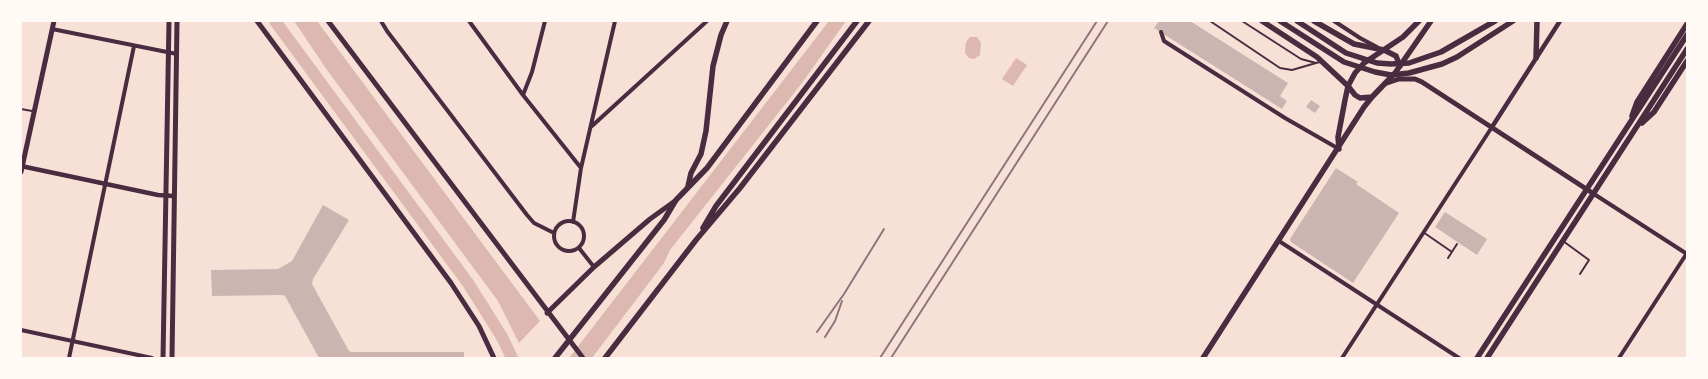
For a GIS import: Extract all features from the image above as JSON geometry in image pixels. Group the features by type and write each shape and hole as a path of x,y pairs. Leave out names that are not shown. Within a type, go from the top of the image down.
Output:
{"main road":[{"path":"21,172 54,21"},
{"path":"163,358 169,21"},
{"path":"172,358 177,21"},
{"path":"257,21 451,283 479,326 494,358"},
{"path":"688,187 691,173 701,154 706,131 714,66 721,35 727,21"},
{"path":"547,313 594,267 650,219 676,200 707,168 817,21"},
{"path":"696,240 716,206 857,21"},
{"path":"605,358 869,21"},
{"path":"1262,21 1307,50 1348,86 1355,96 1360,98 1372,97"},
{"path":"1280,21 1344,62 1375,72 1391,74 1409,73 1442,64 1457,57 1513,21"},
{"path":"1297,21 1346,53 1377,63 1392,64 1409,62 1441,52 1495,21"},
{"path":"1314,21 1354,44 1384,50 1396,56 1400,66"},
{"path":"1339,149 1337,144 1340,123 1348,86 1358,68 1403,37 1419,21"},
{"path":"1204,358 1372,97 1400,66 1431,21"},
{"path":"1536,58 1537,21"},
{"path":"331,22 547,313 583,358"},
{"path":"1631,121 1637,102 1687,24"},
{"path":"1477,358 1687,35"},
{"path":"1487,358 1687,49"},
{"path":"1638,126 1653,114 1687,61"},
{"path":"1386,83 1399,79 1418,80 1594,194"},
{"path":"555,358 664,220 676,200"}],"street":[{"path":"381,21 527,215 534,222 554,233"},
{"path":"469,21 523,95 581,168"},
{"path":"523,95 532,72 545,21"},
{"path":"573,222 581,168 615,21"},
{"path":"591,127 707,21"},
{"path":"1334,21 1360,38 1384,50"},
{"path":"1342,358 1560,21"},
{"path":"52,29 177,54"},
{"path":"1161,32 1164,41 1285,118 1339,149"},
{"path":"69,358 134,46"},
{"path":"22,166 166,196 174,196"},
{"path":"1594,194 1687,254 1619,358"},
{"path":"564,222 573,222 581,227 584,240 579,248 572,251 563,250 557,245 554,233 559,225 564,222"},
{"path":"1279,242 1459,358"},
{"path":"579,248 594,267"},
{"path":"21,330 152,358"}],"lane":[{"path":"1210,21 1280,68 1292,70 1320,62"},
{"path":"1242,21 1301,60 1320,62"},
{"path":"21,109 35,112"},
{"path":"1424,232 1452,252"},
{"path":"1563,242 1589,260 1580,274"},
{"path":"1448,258 1457,244"}],"shaded area":[{"path":"294,21 317,21 540,321 519,343 498,301 327,70"},
{"path":"829,21 846,21 802,83 670,250 664,263 592,358 569,358"},
{"path":"970,37 977,37 981,43 980,55 974,59 969,58 965,53 966,42"},
{"path":"1016,58 1027,65 1013,86 1002,79"}],"building":[{"path":"1159,21 1190,21 1288,83 1280,96 1287,101 1282,109 1154,28"},
{"path":"1311,100 1320,106 1315,113 1306,107"},
{"path":"1336,168 1399,213 1353,283 1291,242 1290,239"},
{"path":"323,205 349,220 313,279 312,284 349,351 464,352 464,358 319,358 285,296 212,296 211,270 278,269 292,261"},
{"path":"1445,212 1487,239 1477,255 1435,227"}],"waterway":[{"path":"275,21 468,283 502,337 512,358"}],"railway":[{"path":"880,358 1097,21"},
{"path":"891,358 1108,21"},
{"path":"817,332 844,294 884,229"},
{"path":"825,337 835,321 842,301"}]}
